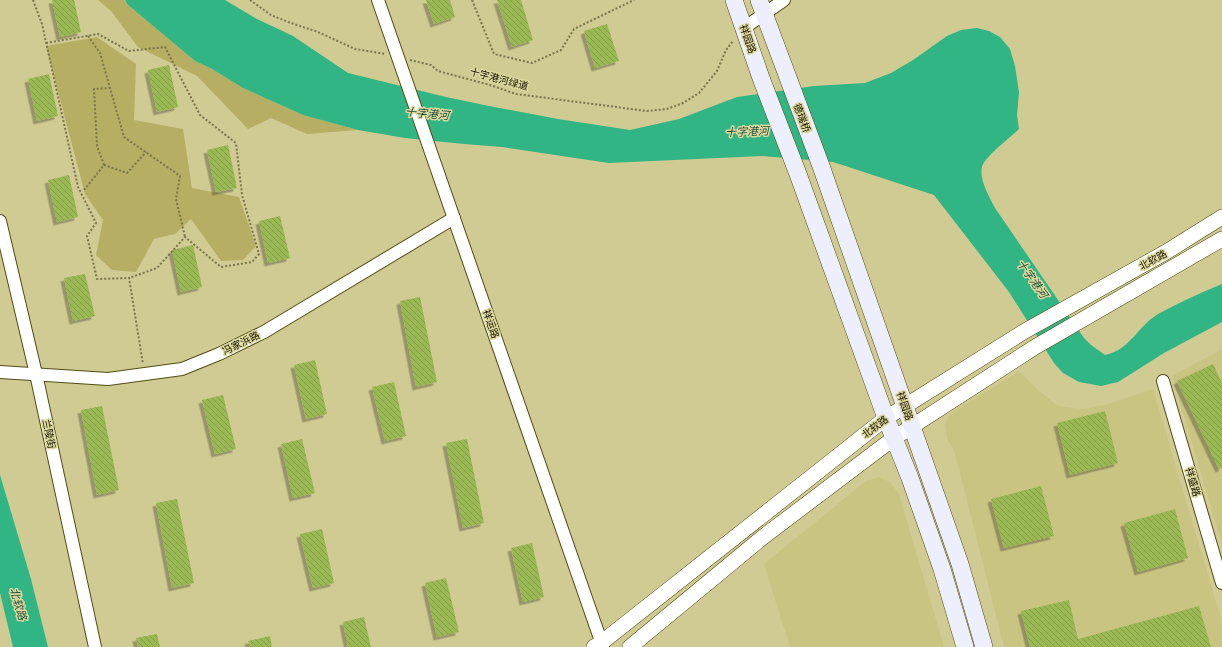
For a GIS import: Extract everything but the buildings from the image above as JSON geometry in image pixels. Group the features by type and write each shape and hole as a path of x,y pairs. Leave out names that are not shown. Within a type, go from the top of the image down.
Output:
{"main road":[{"name":"祥园路","path":"734,0 761,78 798,174 886,418"},
{"name":"德瑞桥","path":"761,7 821,166"},
{"name":"祥园路","path":"821,166 960,564 984,647"},
{"path":"886,418 910,478 942,569 965,647"}],"street":[{"name":"祥运路","path":"378,0 454,218 599,646"},
{"path":"744,28 761,7 784,0"},
{"name":"北软路","path":"599,646 886,418 1025,331 1166,252 1222,217"},
{"name":"冯家浜路","path":"0,372 108,379 182,369 219,354 264,332 454,218"},
{"name":"兰陵街","path":"0,221 36,374 95,647"},
{"name":"北软路","path":"630,647 763,537 894,438 1035,347 1222,239"},
{"name":"祥盛路","path":"1163,381 1222,583"}],"path":[{"path":"33,0 42,24 78,187 96,224 87,236 98,279 130,278 157,268 185,237"},
{"name":"十字港河绿道","path":"250,0 271,15 318,32 354,49 397,56 431,65 438,71 490,85 516,94 646,110 668,109 683,103 699,93 717,70 726,50 744,28"},
{"path":"472,0 494,54 532,63 561,50 574,29 634,0"},
{"path":"46,43 98,34 129,51 165,47 200,115 236,143 242,195 259,254 252,262 221,267 185,237 176,199 180,176 124,137 100,53 88,36"},
{"path":"104,165 97,146 94,89 109,88"},
{"path":"104,165 127,173 146,152"},
{"path":"84,190 104,165"},
{"path":"130,278 145,375"}],"shaded area":[{"path":"98,0 124,0 195,61 212,69 243,88 303,115 358,130 307,134 271,118 248,129 197,76 138,47 111,11"},
{"path":"97,37 136,64 134,120 183,129 192,188 239,197 256,246 243,260 221,261 191,219 175,234 154,239 136,272 112,270 96,255 103,220 85,194 46,46"},
{"path":"1222,349 1222,544 1172,376"},
{"path":"1019,371 1039,391 1058,406 1083,409 1108,404 1153,389 1222,622 1222,647 1004,647 954,450 947,439 945,425 949,415"},
{"path":"879,477 890,482 899,494 944,647 790,647 764,564 866,481"}],"water":[{"name":"十字港河","path":"125,0 225,0 257,19 293,36 348,73 489,106 558,119 630,130 679,119 737,97 814,86 865,83 891,73 913,60 947,36 961,30 977,28 989,31 1000,37 1010,49 1015,66 1019,92 1017,115 1019,129 992,153 984,163 981,172 983,183 995,208 1084,338 1105,355 1114,352 1127,343 1158,314 1189,298 1222,284 1222,322 1164,353 1118,382 1101,386 1079,382 1063,373 1054,363 1009,292 934,195 833,162 762,156 609,163 502,147 405,138 358,130 303,115 243,88 212,69 195,61 127,4"},
{"path":"0,475 31,579 48,647 13,647 0,593"}]}
